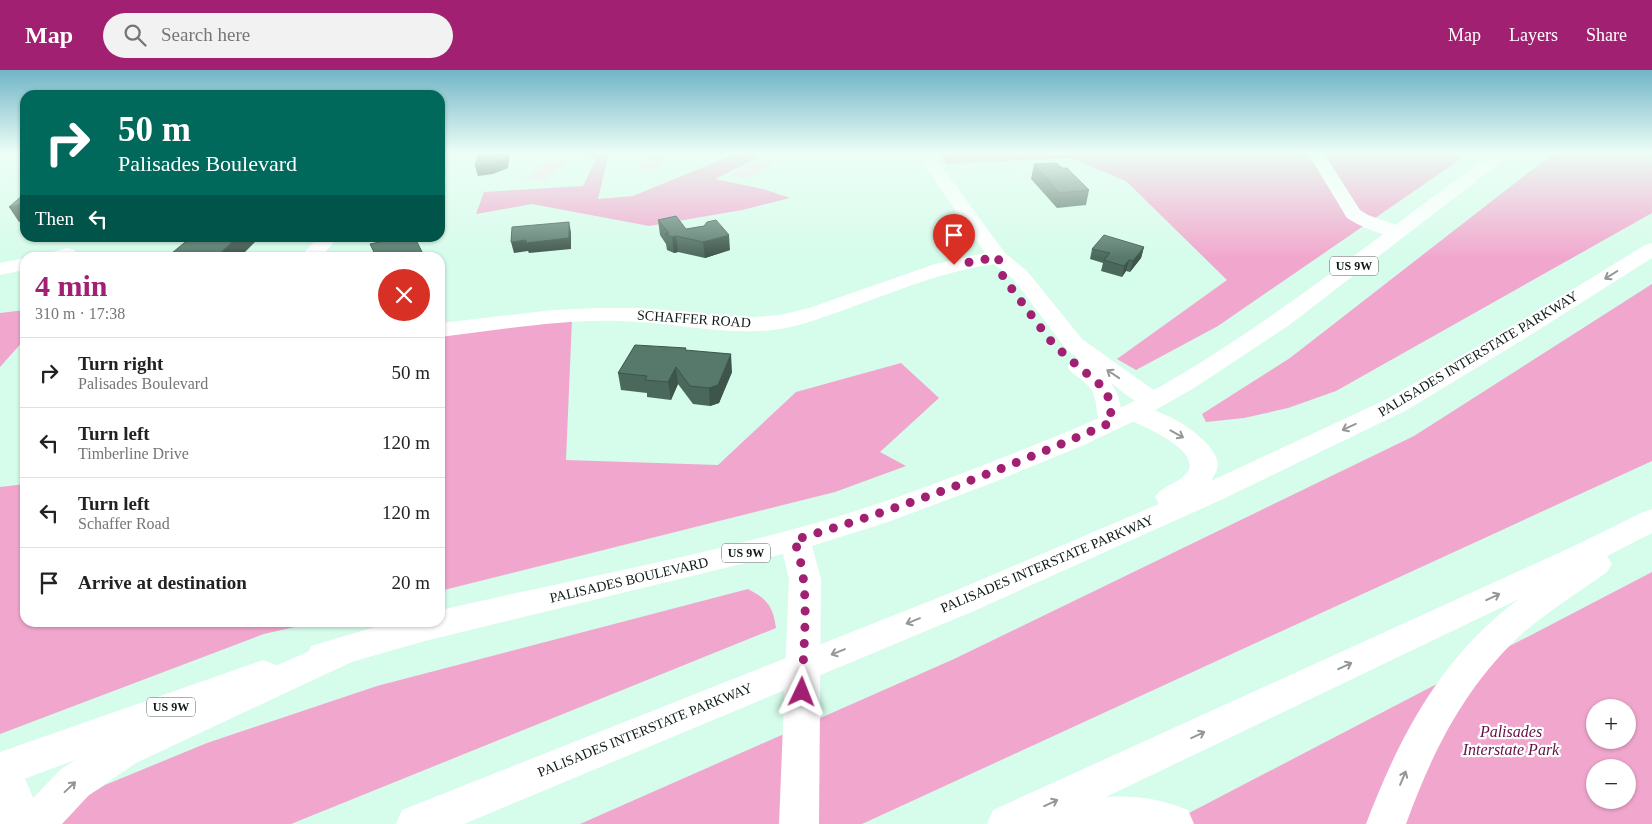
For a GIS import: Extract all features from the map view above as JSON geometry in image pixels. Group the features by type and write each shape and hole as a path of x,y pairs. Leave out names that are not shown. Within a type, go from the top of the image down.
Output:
{"main road":[{"name":"PALISADES BOULEVARD","path":"445,623 704,563 794,540 873,516 956,487 1054,448 1133,412 1205,371 1264,333 1458,187"},
{"name":"PALISADES INTERSTATE PARKWAY","path":"416,824 884,634 1032,572 1213,492 1396,405 1513,336 1652,249"},
{"path":"1032,572 1187,487 1199,477 1204,463 1200,452 1196,448 1179,434 1133,412"},
{"path":"1007,824 1585,554 1652,520"},
{"path":"1386,824 1401,782 1418,745 1440,705 1461,675 1517,619 1652,527"},
{"path":"794,540 800,554 805,579 799,824"},
{"name":"PALISADES BOULEVARD","path":"0,770 199,697 344,650 429,627"},
{"path":"39,824 44,814 70,786 87,772 122,751 344,650"},
{"path":"396,824 529,777"},
{"path":"0,778 9,788 13,797 14,824"},
{"path":"1067,824 1122,814 1152,818 1174,824"}],"street":[{"path":"946,187 998,257 1003,277 1018,285 1074,344 1090,357 1133,412"},
{"path":"1337,187 1353,214 1367,222 1398,232"},
{"path":"315,252 324,242"},
{"name":"SCHAFFER ROAD","path":"445,329 583,315 614,314 666,316 731,325 779,322 826,311 852,300 954,265 998,257"},
{"path":"0,269 20,265"},
{"path":"1018,285 1057,348 1104,388 1109,399 1133,412"}],"green space":[{"path":"563,187 601,187 598,199 633,196 654,187 754,187 790,198 742,210 649,226 532,204 476,214 484,192"},
{"path":"1132,187 1420,187 1218,326 1136,370 1117,359 1227,280"},
{"path":"1510,187 1652,187 1652,213 1336,391 1288,408 1244,418 1206,422 1202,414 1290,358"},
{"path":"1652,284 1652,461 862,824 580,824 954,659 1414,436"},
{"path":"20,311 20,345 0,367 0,313"},
{"path":"572,319 566,460 718,465 796,392 901,363 939,398 880,452 906,466 835,492 445,590 445,333"},
{"path":"20,485 20,627 295,627 264,634 0,734 0,487"},
{"name":"Palisades Interstate Park","path":"1652,572 1652,824 1168,824"},
{"path":"748,589 760,596 768,604 773,614 776,628 291,824 62,824 65,810 105,785 207,743 377,686"}],"building":[{"path":"1054,187 1086,187 1089,190 1059,193"},
{"path":"20,197 20,204 9,207"},
{"path":"676,216 686,229 704,226 707,222 716,220 729,235 703,242 676,236 672,237 665,234 669,233 658,220"},
{"path":"569,222 569,238 526,243 526,240 511,242 512,227"},
{"path":"1104,235 1144,247 1133,261 1129,260 1124,266 1104,260 1110,253 1092,249"},
{"path":"185,242 232,242 221,252 173,252"},
{"path":"379,242 417,242 422,252 374,252 370,244"},
{"path":"635,345 686,348 685,350 731,354 718,385 709,388 690,386 676,367 668,382 645,380 647,376 618,373"}],"route":[{"path":"802,692 805,579 800,554 794,540 882,513 964,484 1054,448 1112,422 1109,399 1104,388 1049,339 1003,277 998,257 954,265"}]}
